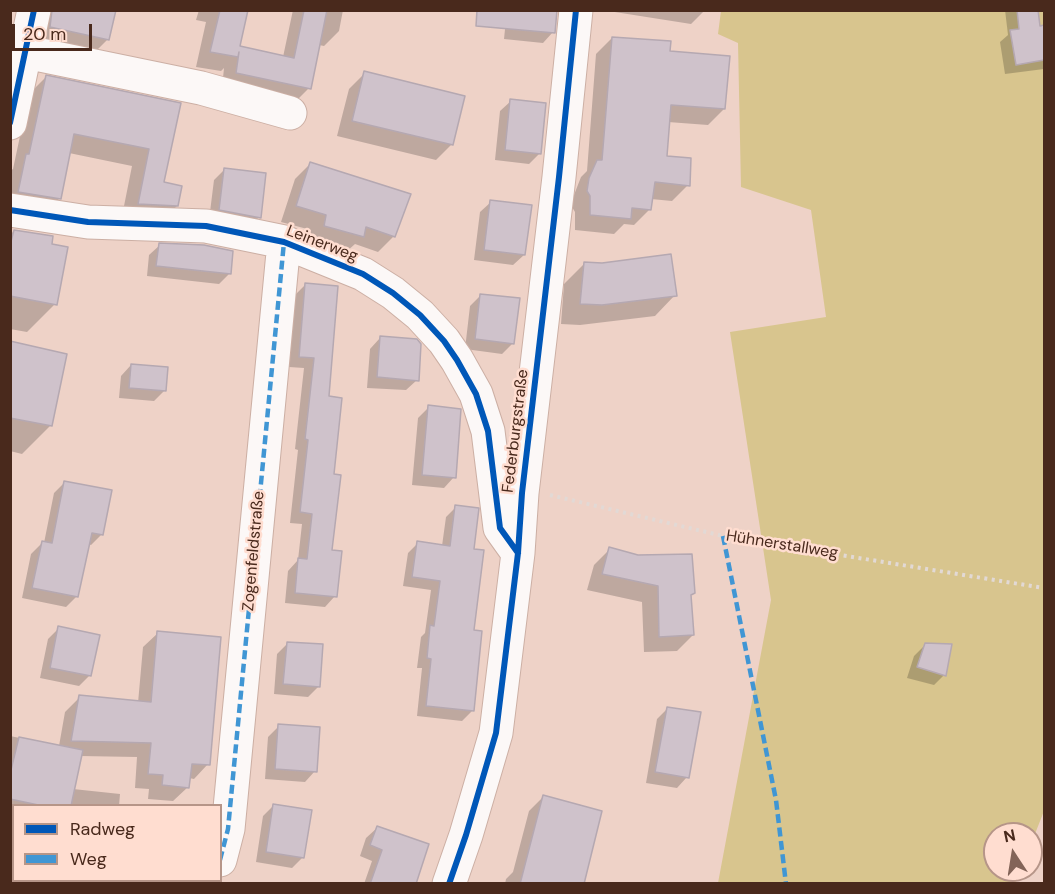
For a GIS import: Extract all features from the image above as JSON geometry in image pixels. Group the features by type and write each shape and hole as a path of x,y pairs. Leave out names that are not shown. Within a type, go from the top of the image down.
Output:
{"street":[{"path":"10,123 34,10"},
{"name":"Federburgstraße","path":"449,884 496,733 518,553 522,493 576,10"},
{"path":"26,52 201,88 291,113"},
{"name":"Leinerweg","path":"10,210 88,222 206,226 284,242 363,274 393,293 420,315 444,341 476,394 488,431 500,528 518,553"},
{"name":"Zogenfeldstraße","path":"222,852 228,829 284,242"}],"shaded area":[{"path":"721,11 1044,11 1044,811 1040,822 983,822 983,882 1015,883 718,883 771,600 730,332 826,317 811,210 741,187 738,43 718,34"}],"building":[{"path":"52,10 116,10 109,40 50,27"},
{"path":"220,10 248,10 240,46 294,58 304,10 327,10 311,89 236,73 239,52 238,57 210,52"},
{"path":"477,10 557,10 555,33 476,26"},
{"path":"1017,10 1038,10 1040,26 1044,25 1044,60 1016,65 1010,30 1019,29"},
{"path":"612,37 671,41 670,51 730,56 725,109 671,105 667,156 691,158 690,186 655,182 651,210 632,208 631,219 590,215 590,196 587,191 589,178 597,160 602,160"},
{"path":"364,71 465,96 453,145 352,121"},
{"path":"46,75 181,103 164,182 182,186 178,206 138,204 149,149 74,134 61,199 18,192 26,154 29,154"},
{"path":"510,99 546,103 541,154 505,150"},
{"path":"310,162 411,194 395,237 366,227 364,237 324,226 326,215 296,206"},
{"path":"224,168 266,173 261,218 219,210"},
{"path":"490,200 532,205 525,255 484,250"},
{"path":"14,230 53,236 52,244 68,247 57,305 10,296 10,245"},
{"path":"159,243 204,245 233,251 231,274 156,266"},
{"path":"671,254 677,296 602,305 580,304 584,262 602,263"},
{"path":"305,283 338,286 329,396 342,398 334,474 341,475 332,550 342,551 337,597 295,593 298,558 307,559 312,514 300,512 314,358 299,357"},
{"path":"480,294 520,298 514,344 475,339"},
{"path":"380,336 417,339 421,344 419,381 377,377"},
{"path":"10,341 67,354 52,426 10,418"},
{"path":"131,364 168,367 166,391 129,388"},
{"path":"428,405 461,409 456,478 422,475"},
{"path":"64,481 112,490 103,535 92,533 78,597 32,588 42,541 52,543"},
{"path":"455,505 479,508 474,549 484,550 474,630 482,631 474,711 426,706 431,659 427,658 430,625 434,626 440,581 412,577 417,541 450,546"},
{"path":"609,547 638,555 692,554 695,593 691,595 694,635 659,637 658,586 602,574"},
{"path":"58,626 100,635 91,676 50,668"},
{"path":"157,631 221,637 210,765 192,764 189,788 162,785 163,775 148,774 151,743 71,741 79,695 151,702"},
{"path":"287,642 323,644 320,687 283,684"},
{"path":"925,643 952,644 946,676 917,667"},
{"path":"667,707 701,712 689,778 655,772"},
{"path":"278,724 320,727 317,772 275,769"},
{"path":"19,737 83,750 71,804 34,804 10,799 10,774"},
{"path":"543,795 602,811 584,884 520,884"},
{"path":"273,804 312,810 304,858 266,852"},
{"path":"377,826 429,844 416,884 370,884 382,850 370,845"}],"marked path":[{"path":"222,852 228,829 284,242"},
{"path":"723,536 776,800 786,884"}],"cycle path":[{"path":"10,123 34,10"},
{"path":"449,884 496,733 518,553 522,493 576,10"},
{"path":"10,210 88,222 206,226 284,242 363,274 393,293 420,315 444,341 476,394 488,431 500,528 518,553"}]}
